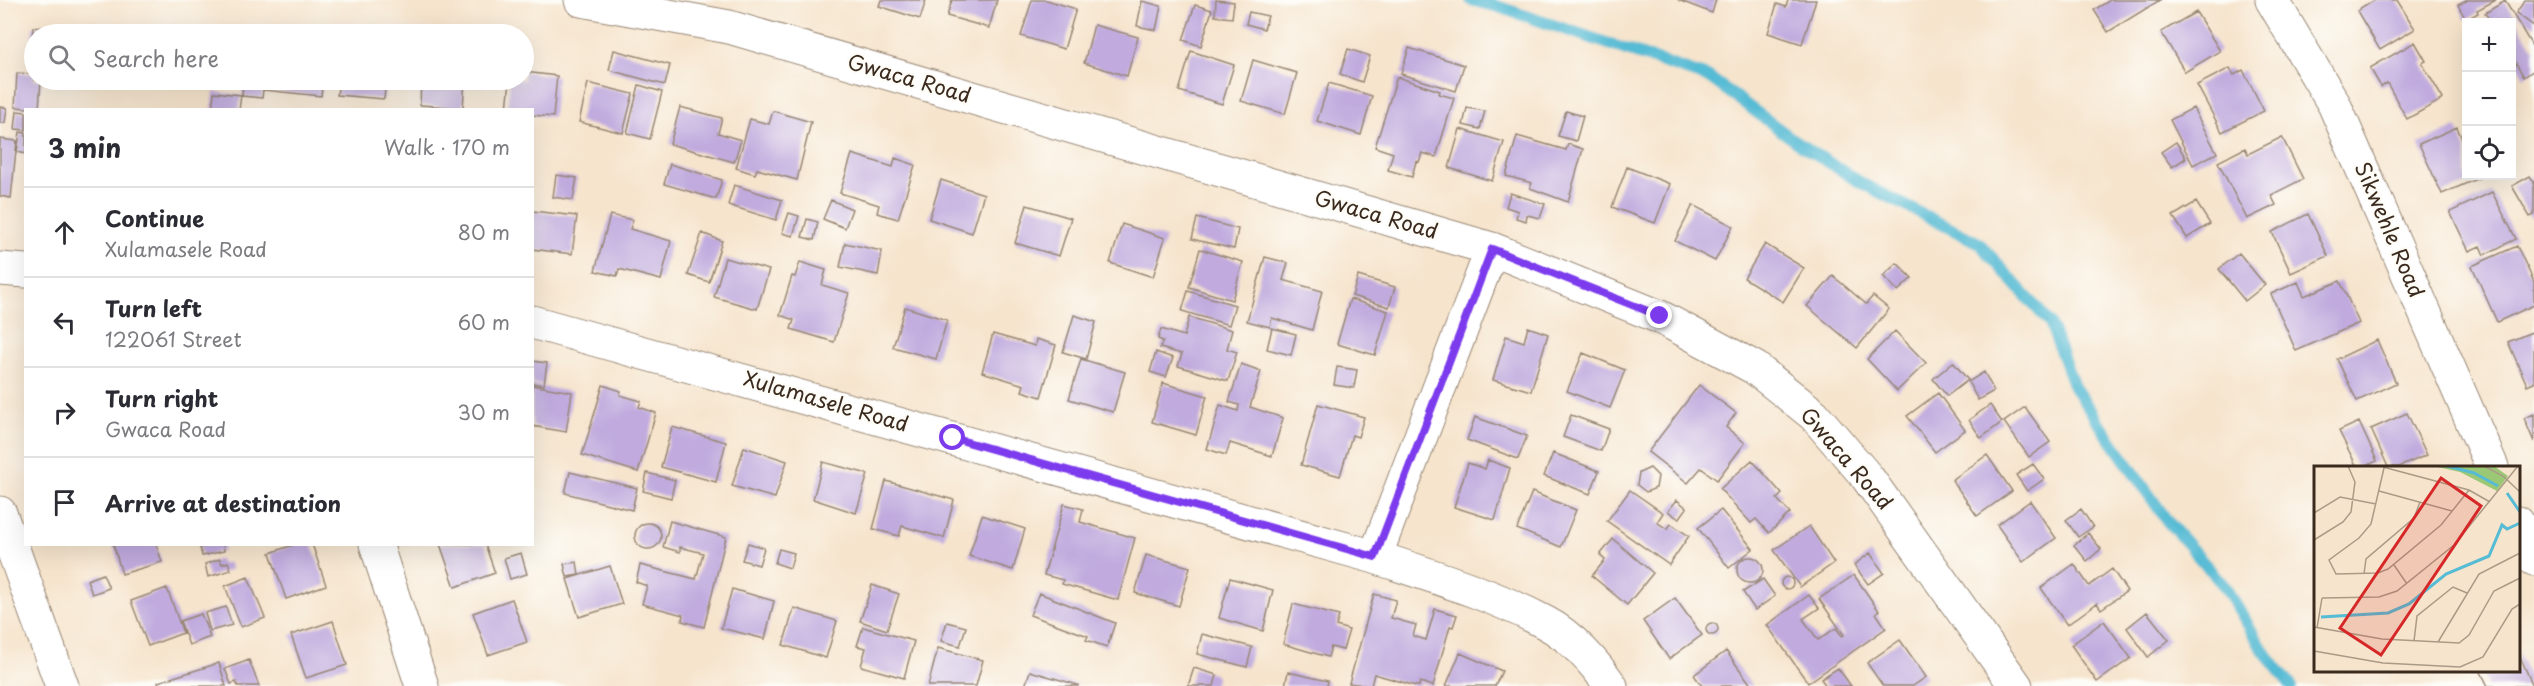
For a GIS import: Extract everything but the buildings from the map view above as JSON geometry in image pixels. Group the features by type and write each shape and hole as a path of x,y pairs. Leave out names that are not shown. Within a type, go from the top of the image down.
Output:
{"street":[{"name":"Gwaca Road","path":"581,0 729,27 1492,249 1660,316 1755,368 1814,415 1867,477 2016,686"},
{"name":"Sikwehle Road","path":"2272,0 2334,104 2492,466"},
{"path":"1375,557 1492,249"},
{"path":"0,269 24,271"},
{"name":"Xulamasele Road","path":"534,323 1375,557 1474,591 1546,623 1559,632 1600,671 1611,686"},
{"path":"0,513 62,686"},
{"path":"2519,527 2534,559"},
{"path":"377,546 422,686"}],"waterway":[{"path":"1471,0 1499,7 1710,78 1798,143 1863,184 1979,243 2050,323 2074,387 2168,522 2225,587 2264,651 2291,686"}],"route":[{"path":"953,438 1375,557 1492,249 1660,316"}]}
